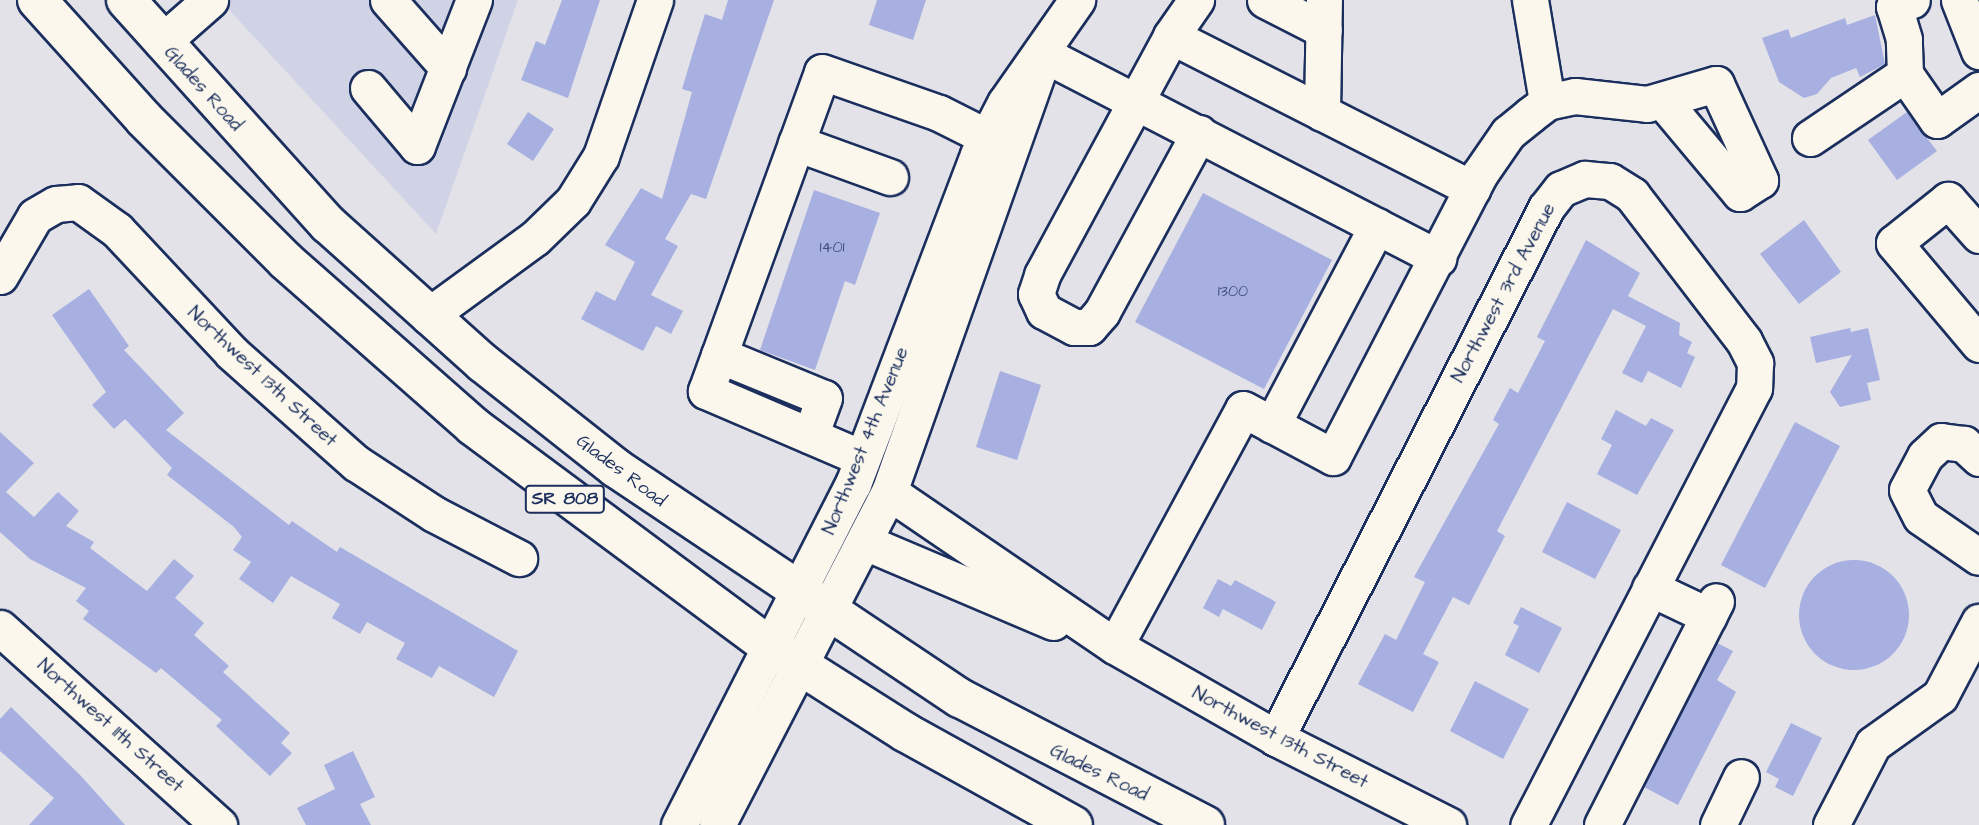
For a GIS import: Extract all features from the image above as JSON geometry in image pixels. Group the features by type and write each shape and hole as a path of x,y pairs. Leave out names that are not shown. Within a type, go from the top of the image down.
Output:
{"main road":[{"name":"SR 808","path":"37,0 144,119 369,338 540,479 786,656 905,732 1073,825"},
{"name":"Glades Road","path":"146,24 328,224 428,316 616,468 884,652 1037,742 1205,825"}],"street":[{"path":"146,24 181,0"},
{"path":"146,24 210,0"},
{"path":"388,0 449,68"},
{"path":"368,88 417,146 474,0"},
{"path":"428,316 536,238 573,201 601,156 655,0"},
{"name":"Northwest 4th Avenue","path":"717,825 786,656 799,593 862,458 1000,144 1043,54 1077,0"},
{"path":"1196,0 1171,36 1135,100 1042,275 1036,294 1044,311 1058,321 1089,327 1102,312 1199,134"},
{"path":"1265,0 1324,15 1322,113"},
{"path":"1530,0 1548,102"},
{"path":"1912,0 1894,7 1904,39 1905,74 1937,121 1970,97"},
{"path":"1959,0 1979,51"},
{"path":"1171,36 1472,189"},
{"path":"1043,54 1438,258"},
{"path":"862,458 706,391 822,72 939,113 1000,144"},
{"path":"1810,138 1905,74"},
{"path":"1115,646 1243,410 1333,457 1472,189 1508,133 1548,102 1575,96 1647,104 1662,100"},
{"path":"796,144 890,177"},
{"name":"Northwest 4th Avenue","path":"679,825 786,656 830,613 867,543 889,492 1000,144"},
{"name":"Northwest 3rd Avenue","path":"1276,738 1546,208 1561,189 1585,179 1610,181 1632,195 1745,341 1755,363 1754,388 1528,825"},
{"path":"1979,234 1948,200 1895,243 1979,344"},
{"name":"Northwest 13th Street","path":"0,276 35,216 56,204 78,202 137,249 232,353 347,456 434,514 519,558"},
{"path":"1272,425 1377,226"},
{"path":"719,355 824,398 810,436"},
{"path":"1979,457 1964,444 1941,442 1924,456 1907,489 1921,517 1979,557"},
{"name":"Northwest 13th Street","path":"889,492 1115,646 1276,738 1448,825"},
{"name":"Northwest 13th Street","path":"867,543 1115,646"},
{"path":"1602,825 1713,609 1650,588"},
{"path":"1831,825 1873,744 1967,680 1979,622"},
{"name":"Northwest 11th Street","path":"0,628 219,825"},
{"path":"1718,825 1741,777"}],"shaded area":[{"path":"220,0 518,0 436,234"}],"building":[{"path":"562,0 600,0 568,98 521,80 536,41 545,45"},
{"path":"728,0 774,0 706,199 691,194 665,239 678,246 651,295 683,311 671,334 656,326 643,351 581,319 596,291 615,301 635,262 605,245 641,188 662,199 692,92 682,89 705,14 722,20"},
{"path":"877,0 926,0 913,40 869,25"},
{"path":"1875,15 1885,64 1860,77 1856,68 1831,78 1817,94 1804,98 1779,82 1762,38 1788,29 1791,38 1845,18 1847,25"},
{"path":"528,112 554,129 533,161 507,144"},
{"path":"1907,112 1937,151 1897,180 1868,140"},
{"path":"814,190 880,213 855,285 845,281 815,370 760,350"},
{"path":"1203,193 1332,260 1264,389 1135,322"},
{"path":"1804,220 1841,272 1799,304 1760,254"},
{"path":"1586,240 1640,273 1628,296 1680,323 1679,335 1692,342 1687,353 1695,357 1681,388 1648,371 1642,383 1622,373 1646,326 1613,309 1497,531 1505,536 1469,605 1453,597 1423,654 1439,662 1413,712 1358,684 1385,634 1396,640 1425,582 1414,577 1499,424 1493,420 1510,388 1518,393 1545,341 1537,337"},
{"path":"89,289 129,346 124,350 184,413 166,430 289,525 292,521 337,552 340,547 518,651 494,697 439,666 432,678 396,659 405,643 367,622 360,634 332,618 340,604 291,576 273,603 239,579 251,562 233,550 242,537 234,527 167,475 172,468 125,419 114,429 92,405 106,392 52,315"},
{"path":"1850,328 1851,332 1868,328 1880,380 1867,383 1871,400 1840,407 1830,392 1852,355 1816,363 1810,337"},
{"path":"1000,371 1041,385 1017,460 976,447"},
{"path":"1616,410 1646,426 1651,418 1674,430 1637,495 1597,474 1612,445 1601,439"},
{"path":"1795,422 1840,446 1765,588 1721,565"},
{"path":"0,432 34,463 6,492 34,517 58,492 79,511 66,526 94,542 90,548 147,591 174,559 194,576 175,598 204,623 194,635 229,666 223,672 290,733 281,743 292,753 270,776 216,726 222,720 161,668 156,673 83,619 89,611 76,601 86,588 30,559 0,532"},
{"path":"1567,502 1621,530 1595,579 1542,552"},
{"path":"1854,560 1875,564 1893,576 1905,594 1909,615 1905,636 1893,654 1875,666 1854,670 1833,666 1815,654 1803,636 1799,615 1803,594 1815,576 1833,564"},
{"path":"1218,579 1231,586 1235,580 1276,602 1262,630 1223,609 1219,617 1203,608"},
{"path":"1521,607 1562,628 1539,673 1505,655 1519,626 1513,623"},
{"path":"1717,643 1733,651 1717,680 1736,692 1678,805 1644,787"},
{"path":"1475,681 1529,709 1503,759 1450,731"},
{"path":"11,707 81,776 125,825 29,825 54,798 0,751 0,719"},
{"path":"1791,723 1822,738 1793,796 1775,787 1779,779 1766,772"},
{"path":"353,751 375,797 360,804 371,825 306,825 297,808 335,789 324,765"}]}
